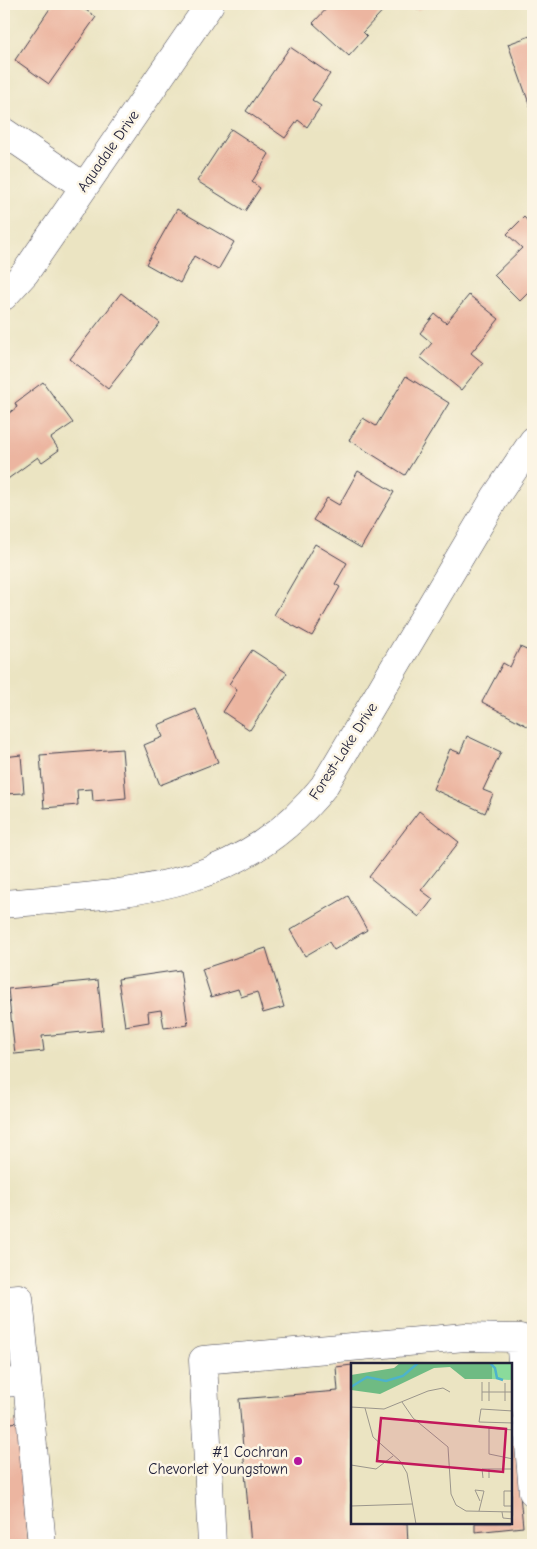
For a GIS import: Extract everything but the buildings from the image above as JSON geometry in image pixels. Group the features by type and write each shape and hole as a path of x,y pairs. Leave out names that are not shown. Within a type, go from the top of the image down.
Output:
{"street":[{"name":"Aquadale Drive","path":"4,296 25,273 83,186 210,4"},
{"path":"4,132 83,186"},
{"name":"Forest-Lake Drive","path":"4,904 128,893 196,878 226,865 255,849 293,820 324,786 496,496 533,441"},
{"path":"4,1299 19,1298 16,1382 42,1545"},
{"path":"212,1545 203,1360 465,1337 520,1338 533,1492"}],"place":[{"name":"#1 Cochran Chevorlet Youngstown","path":"298,1461"}]}
